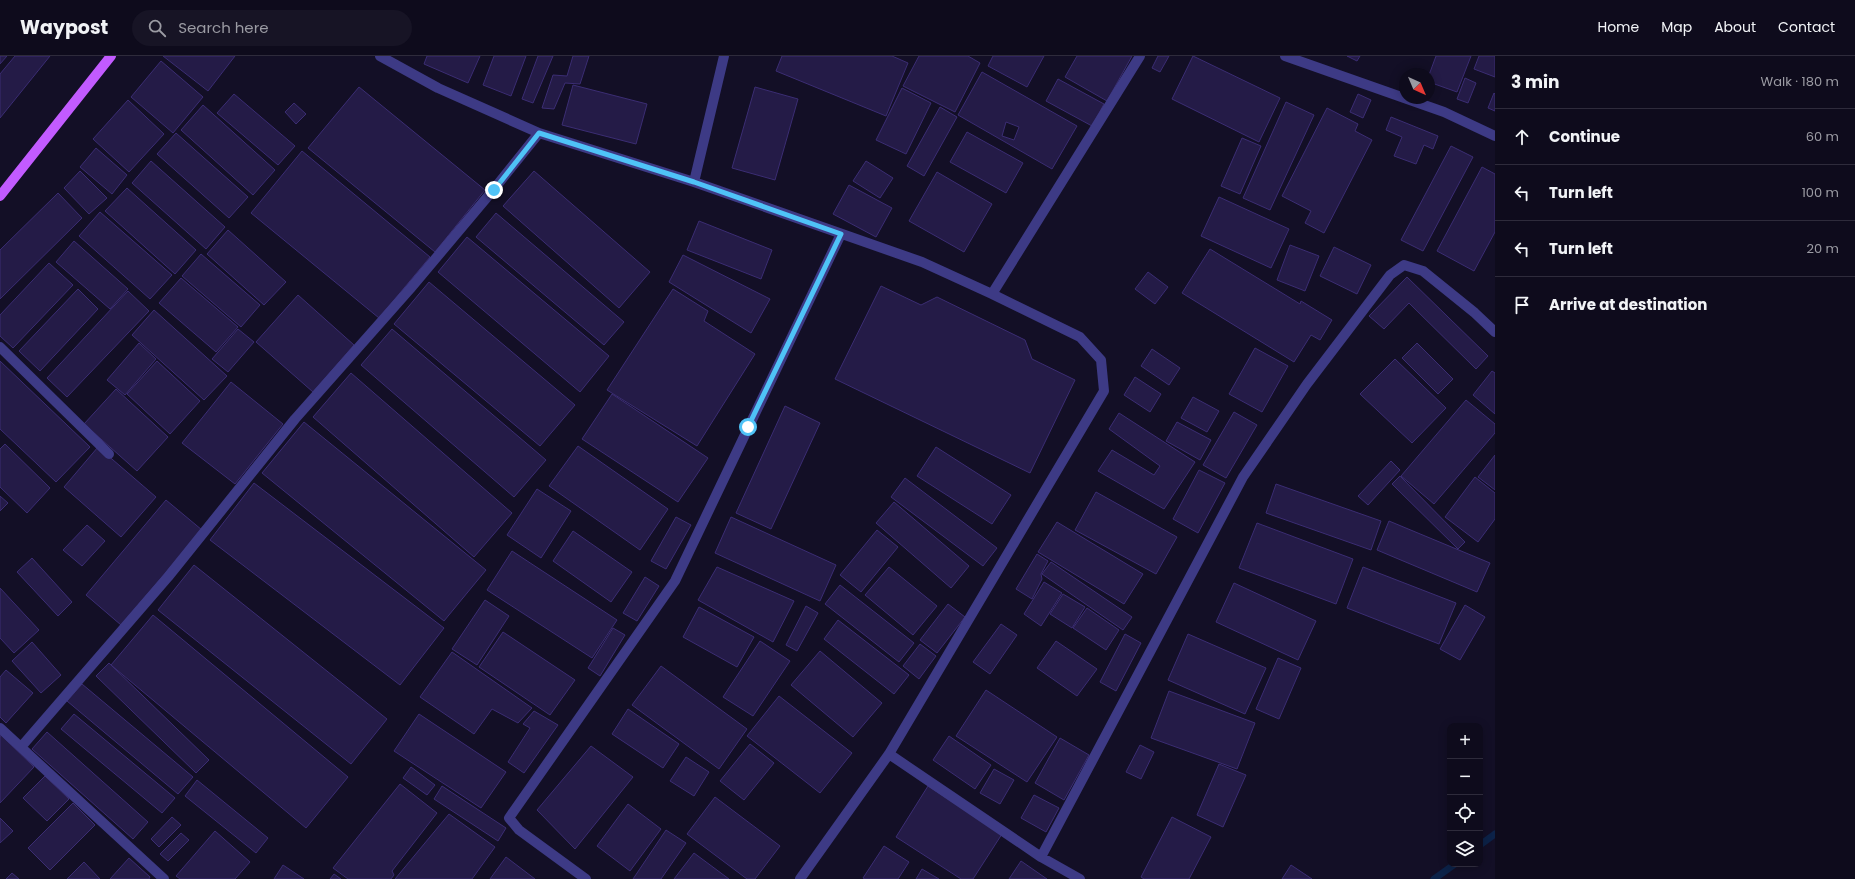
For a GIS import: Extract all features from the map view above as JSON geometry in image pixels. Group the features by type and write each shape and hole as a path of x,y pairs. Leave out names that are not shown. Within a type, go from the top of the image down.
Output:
{"main road":[{"path":"0,196 111,56"}],"street":[{"path":"380,56 438,88 539,133 694,182 922,262 1080,337 1101,360 1104,391 889,754 800,879"},
{"path":"694,182 724,56"},
{"path":"992,294 1140,56"},
{"path":"1285,56 1444,112 1495,136"},
{"path":"21,747 168,577 295,419 410,289 494,190 539,133"},
{"path":"586,879 519,830 509,818 675,581 841,234"},
{"path":"1041,857 1243,477 1307,384 1390,275 1404,265 1423,271 1475,312 1495,332"},
{"path":"0,347 109,454"},
{"path":"0,728 164,879"},
{"path":"889,754 1041,857 1080,879"}],"building":[{"path":"0,56 7,56 0,64"},
{"path":"15,56 50,56 0,118 0,74"},
{"path":"163,56 235,56 208,91"},
{"path":"427,56 480,56 468,83 424,64"},
{"path":"494,56 526,56 511,96 483,85"},
{"path":"538,56 553,56 533,103 522,99"},
{"path":"573,56 589,56 580,84 565,83 554,109 542,108 553,75 567,76"},
{"path":"782,56 892,56 908,63 886,116 776,71"},
{"path":"919,56 968,56 980,63 955,112 903,86"},
{"path":"993,56 1044,56 1027,87 988,66"},
{"path":"1077,56 1132,56 1107,101 1065,77"},
{"path":"1158,56 1169,56 1160,72 1152,68"},
{"path":"1193,56 1280,98 1259,142 1172,99"},
{"path":"1347,56 1360,56 1357,61"},
{"path":"1436,56 1471,56 1457,92 1435,84 1435,68 1432,68"},
{"path":"1479,56 1495,56 1495,77 1474,69"},
{"path":"161,61 203,97 173,133 131,97"},
{"path":"982,72 1077,126 1052,169 958,115","holes":["1006,122 1019,127 1014,140 1002,136"]},
{"path":"1465,78 1476,83 1468,103 1457,99"},
{"path":"1058,79 1104,104 1092,126 1046,101"},
{"path":"573,85 647,104 636,144 562,125"},
{"path":"359,87 485,190 435,252 308,148"},
{"path":"755,87 798,99 775,180 732,168"},
{"path":"902,88 931,103 906,154 876,140"},
{"path":"1494,93 1495,94 1495,111 1488,108"},
{"path":"234,94 295,146 278,165 217,113"},
{"path":"1358,94 1371,100 1363,118 1350,112"},
{"path":"128,100 164,134 129,172 93,139"},
{"path":"1286,102 1314,115 1270,210 1243,198"},
{"path":"294,103 306,114 296,124 285,112"},
{"path":"203,105 275,170 253,195 181,130"},
{"path":"940,107 957,117 924,176 907,166"},
{"path":"1327,108 1358,124 1355,131 1372,140 1324,233 1305,223 1311,211 1282,196"},
{"path":"1391,117 1438,136 1433,149 1424,145 1416,164 1394,156 1402,137 1386,130"},
{"path":"967,132 1023,163 1006,193 950,162"},
{"path":"176,133 248,197 229,218 157,154"},
{"path":"1242,138 1261,146 1240,194 1221,186"},
{"path":"1451,146 1473,157 1423,251 1401,240"},
{"path":"96,148 127,175 112,194 80,167"},
{"path":"302,151 430,257 379,318 251,213"},
{"path":"151,161 225,227 206,249 132,183"},
{"path":"866,161 893,178 880,198 853,181"},
{"path":"1482,167 1495,174 1495,232 1474,271 1437,251"},
{"path":"80,171 107,198 89,214 64,188"},
{"path":"534,171 650,272 619,308 503,206"},
{"path":"937,172 992,204 964,252 909,221"},
{"path":"849,185 892,208 876,237 833,214"},
{"path":"127,188 196,250 175,274 105,211"},
{"path":"58,193 82,218 0,299 0,250"},
{"path":"1219,197 1289,229 1271,268 1201,236"},
{"path":"100,212 172,275 150,299 79,236"},
{"path":"496,213 624,322 604,345 476,237"},
{"path":"699,221 772,250 761,279 687,250"},
{"path":"228,230 286,282 264,305 207,254"},
{"path":"467,237 609,356 580,392 438,272"},
{"path":"74,241 128,289 110,309 56,262"},
{"path":"1290,245 1319,256 1305,291 1277,280"},
{"path":"1334,247 1371,265 1357,294 1320,276"},
{"path":"1210,249 1300,304 1301,301 1332,320 1320,340 1311,335 1294,362 1182,293"},
{"path":"201,254 260,305 241,327 182,276"},
{"path":"683,255 770,299 751,333 669,282"},
{"path":"49,263 73,285 13,348 0,336 0,315"},
{"path":"1148,272 1168,287 1155,304 1135,289"},
{"path":"1407,277 1488,356 1476,369 1409,303 1384,329 1369,316"},
{"path":"181,278 238,327 216,352 159,303"},
{"path":"429,282 575,405 540,446 394,324"},
{"path":"881,286 921,305 937,297 1025,340 1032,359 1075,380 1030,473 835,379"},
{"path":"78,289 98,309 40,371 19,351"},
{"path":"673,289 708,311 704,321 755,354 697,446 607,390"},
{"path":"128,291 149,311 67,397 47,378"},
{"path":"298,295 354,345 313,392 256,342"},
{"path":"154,310 227,376 204,400 132,335"},
{"path":"238,329 254,342 228,372 212,359"},
{"path":"392,329 546,460 514,497 361,365"},
{"path":"139,343 156,359 125,395 107,380"},
{"path":"1417,343 1453,379 1438,394 1402,358"},
{"path":"1255,348 1288,366 1262,412 1229,394"},
{"path":"1152,349 1180,368 1169,385 1141,366"},
{"path":"1395,359 1446,408 1412,443 1360,394"},
{"path":"0,361 90,447 56,482 0,429"},
{"path":"157,361 200,401 170,434 127,394"},
{"path":"1492,371 1495,373 1495,414 1473,395"},
{"path":"351,373 512,513 474,557 313,417"},
{"path":"1135,377 1161,394 1150,412 1124,395"},
{"path":"231,382 283,424 235,484 182,443"},
{"path":"116,389 168,437 137,471 84,424"},
{"path":"612,394 708,458 678,502 582,439"},
{"path":"1193,397 1219,411 1207,432 1181,418"},
{"path":"1466,400 1495,424 1495,433 1434,504 1401,476"},
{"path":"785,406 820,423 771,529 736,513"},
{"path":"1234,412 1257,425 1226,478 1203,465"},
{"path":"1119,413 1195,462 1164,509 1098,471 1112,450 1154,475 1160,466 1109,429"},
{"path":"304,422 486,570 444,621 262,473"},
{"path":"1177,422 1211,440 1200,460 1166,441"},
{"path":"5,444 50,488 27,513 0,487 0,449"},
{"path":"578,446 668,509 640,550 549,486"},
{"path":"98,447 156,497 121,537 64,487"},
{"path":"936,447 1011,495 992,524 917,476"},
{"path":"1495,455 1495,490 1478,477"},
{"path":"1391,461 1400,470 1368,505 1358,496"},
{"path":"1199,470 1225,483 1198,533 1173,519"},
{"path":"1400,476 1465,542 1458,549 1392,484"},
{"path":"1475,477 1495,493 1495,519 1478,542 1445,517"},
{"path":"905,478 997,548 983,566 891,497"},
{"path":"254,483 444,628 400,685 210,540"},
{"path":"1276,484 1381,521 1371,550 1266,513"},
{"path":"537,489 571,511 541,558 507,535"},
{"path":"1096,492 1177,537 1156,574 1075,530"},
{"path":"0,496 8,503 0,511"},
{"path":"166,500 202,530 121,625 86,595"},
{"path":"894,502 969,566 951,588 876,523"},
{"path":"676,517 691,525 666,569 651,561"},
{"path":"731,517 836,565 820,601 715,553"},
{"path":"1389,521 1490,563 1477,592 1377,550"},
{"path":"1057,522 1143,574 1124,604 1038,552"},
{"path":"1257,523 1353,559 1336,604 1239,568"},
{"path":"87,525 105,541 82,566 63,550"},
{"path":"877,530 898,547 861,592 840,575"},
{"path":"573,531 632,572 611,602 553,561"},
{"path":"512,551 617,620 592,658 487,590"},
{"path":"1037,554 1048,561 1041,574 1042,579 1032,599 1016,589"},
{"path":"32,558 72,602 58,616 17,572"},
{"path":"1051,562 1132,617 1123,630 1042,574"},
{"path":"194,565 387,719 351,764 158,610"},
{"path":"717,567 794,601 773,642 698,600"},
{"path":"889,567 937,606 913,635 865,595"},
{"path":"1363,567 1456,603 1439,644 1347,608"},
{"path":"645,577 659,586 637,621 623,613"},
{"path":"1044,582 1062,593 1041,626 1024,614"},
{"path":"1234,583 1316,621 1298,660 1216,622"},
{"path":"840,585 914,643 899,662 825,604"},
{"path":"0,588 39,630 14,653 0,638"},
{"path":"1063,594 1085,607 1072,628 1050,614"},
{"path":"485,600 509,616 477,665 452,649"},
{"path":"948,604 965,617 937,653 920,640"},
{"path":"1465,605 1485,617 1460,660 1440,649"},
{"path":"806,606 818,613 797,651 786,645"},
{"path":"699,607 754,637 737,667 683,637"},
{"path":"1087,608 1119,630 1106,650 1073,628"},
{"path":"153,615 348,777 306,828 111,665"},
{"path":"838,620 909,675 894,694 824,639"},
{"path":"1001,624 1017,635 990,674 973,662"},
{"path":"613,628 625,635 600,676 588,668"},
{"path":"503,632 575,680 550,715 479,667"},
{"path":"1125,634 1141,643 1116,691 1100,682"},
{"path":"1188,634 1266,668 1245,714 1168,680"},
{"path":"760,641 790,661 753,716 723,697"},
{"path":"1056,641 1097,669 1077,696 1037,668"},
{"path":"32,642 61,675 41,693 12,661"},
{"path":"920,644 936,656 919,679 903,666"},
{"path":"820,651 882,703 853,737 791,685"},
{"path":"452,652 532,708 518,723 492,709 474,734 420,697"},
{"path":"1278,658 1301,668 1279,719 1256,709"},
{"path":"109,663 209,760 196,773 96,676"},
{"path":"661,666 747,729 719,769 632,705"},
{"path":"6,670 33,693 6,723 0,717 0,677"},
{"path":"82,684 193,777 178,794 67,701"},
{"path":"986,690 1057,737 1027,782 956,736"},
{"path":"1169,691 1255,723 1237,769 1151,738"},
{"path":"779,696 852,753 820,793 747,736"},
{"path":"628,709 679,744 663,768 612,734"},
{"path":"534,711 558,725 524,773 508,762 530,728 523,724"},
{"path":"74,714 175,798 162,813 61,729"},
{"path":"419,714 506,772 481,808 394,751"},
{"path":"47,732 148,822 133,839 32,749"},
{"path":"1,735 34,767 0,803 0,737"},
{"path":"949,736 991,765 975,789 933,760"},
{"path":"1060,738 1089,755 1064,800 1035,783"},
{"path":"750,744 774,763 744,800 720,781"},
{"path":"1140,745 1154,752 1141,779 1126,772"},
{"path":"591,746 633,777 575,849 537,810"},
{"path":"686,757 709,772 694,796 670,781"},
{"path":"1219,764 1246,775 1223,827 1197,815"},
{"path":"411,767 435,785 427,795 403,778"},
{"path":"994,769 1014,780 1000,804 980,793"},
{"path":"45,776 69,799 47,821 23,798"},
{"path":"197,780 268,838 256,853 185,796"},
{"path":"400,784 437,813 392,871 394,875 391,879 348,879 333,868"},
{"path":"442,786 506,828 498,841 434,799"},
{"path":"928,786 1002,834 973,879 961,879 896,837"},
{"path":"1034,795 1059,808 1046,832 1021,818"},
{"path":"715,797 780,846 755,879 747,879 687,834"},
{"path":"73,803 95,825 50,870 28,848"},
{"path":"628,804 661,829 630,871 597,846"},
{"path":"449,814 495,847 472,879 395,879"},
{"path":"172,817 181,825 159,847 151,839"},
{"path":"1172,817 1211,837 1189,879 1144,879 1141,877"},
{"path":"0,818 13,831 0,843"},
{"path":"666,830 686,843 661,879 633,879"},
{"path":"215,831 250,862 235,879 180,879 176,876"},
{"path":"181,833 189,840 168,861 160,854"},
{"path":"884,846 909,862 898,879 863,878"},
{"path":"694,853 729,879 674,879"},
{"path":"506,857 535,879 490,879"},
{"path":"129,858 150,877 149,879 110,879"},
{"path":"1021,861 1047,879 1009,879"},
{"path":"84,862 100,879 67,879"},
{"path":"283,865 304,879 274,879"},
{"path":"1291,865 1312,879 1282,879"},
{"path":"922,869 939,879 916,879"},
{"path":"12,873 19,879 6,879"},
{"path":"334,874 341,879 330,879"}],"waterway":[{"path":"1483,843 1495,834"},
{"path":"1434,879 1451,867"}],"route":[{"path":"494,190 539,133 694,182 841,234 748,427"}]}
